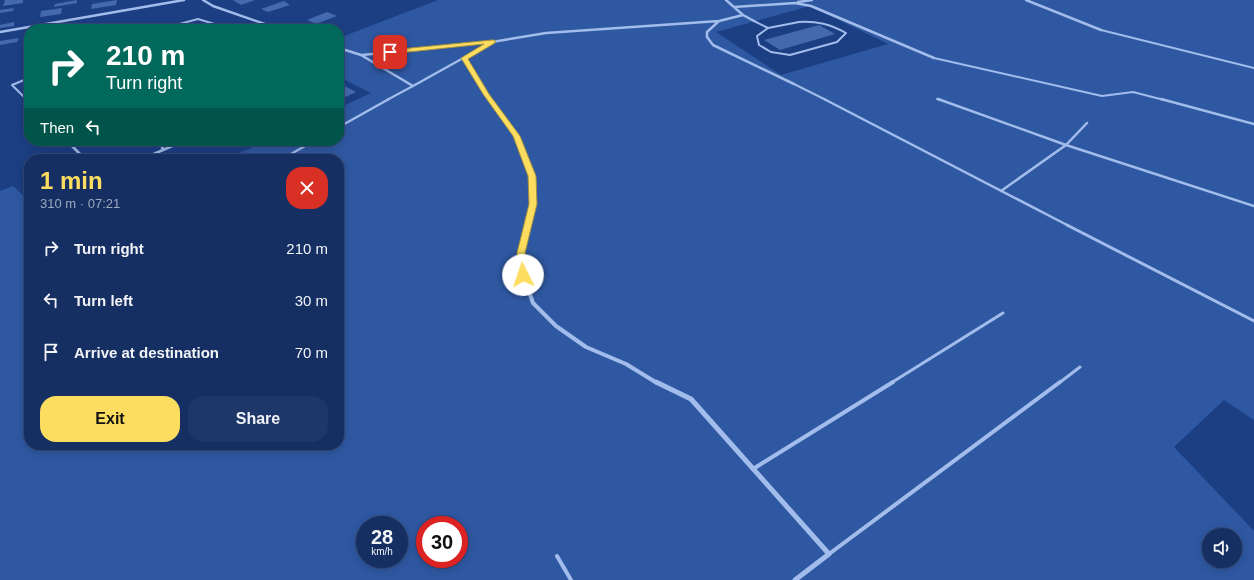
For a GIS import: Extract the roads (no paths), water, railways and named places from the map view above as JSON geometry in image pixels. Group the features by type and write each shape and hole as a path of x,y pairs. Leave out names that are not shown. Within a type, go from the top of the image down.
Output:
{"street":[{"path":"46,24 184,0"},
{"path":"203,0 213,6 265,24"},
{"path":"726,0 743,15 754,21"},
{"path":"733,7 796,3 812,0"},
{"path":"1026,0 1102,30"},
{"path":"796,3 811,6 934,58"},
{"path":"361,55 492,42 546,33 719,21 743,15"},
{"path":"719,21 707,32 706,37 713,45 794,84"},
{"path":"0,32 24,28"},
{"path":"344,50 361,55 413,86 492,42"},
{"path":"464,58 486,94 517,136 532,176 533,204 521,253 523,275 533,303 556,326 586,347 626,364 659,384 691,399 829,554 795,580"}],"lane":[{"path":"180,24 198,19 214,24"},
{"path":"754,21 768,28 812,20 834,25 846,33 837,42 790,55 772,52 759,45 757,36 768,28"},
{"path":"1102,30 1254,68"},
{"path":"934,58 1102,96 1133,92 1254,124"},
{"path":"24,80 12,85 24,97"},
{"path":"794,84 1254,321"},
{"path":"344,124 413,86"},
{"path":"937,99 1066,145 1254,206"},
{"path":"1001,191 1066,145 1087,124"},
{"path":"72,146 80,154"},
{"path":"160,150 164,146"},
{"path":"152,154 171,146"},
{"path":"291,154 305,146"},
{"path":"753,469 1003,313"},
{"path":"829,554 1080,367"},
{"path":"557,556 571,580"}]}
